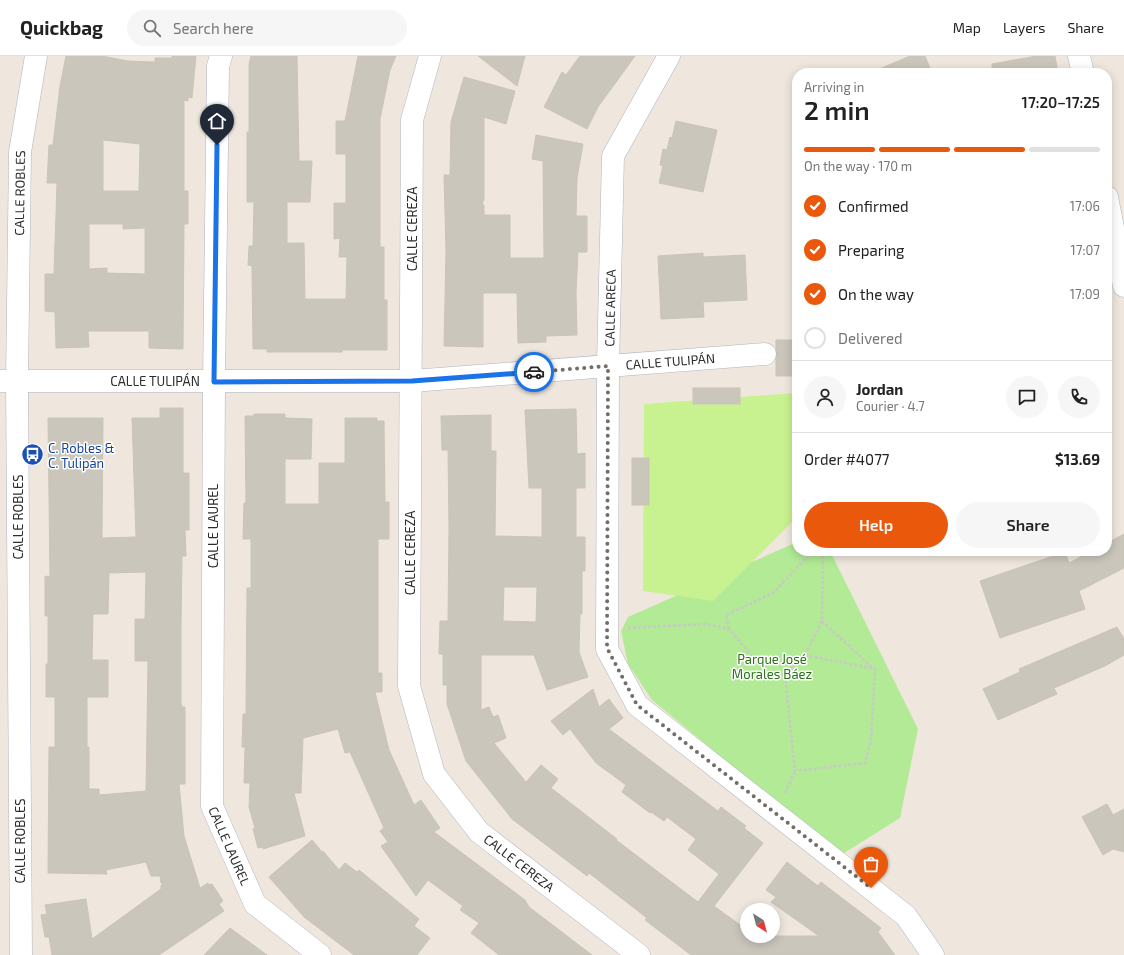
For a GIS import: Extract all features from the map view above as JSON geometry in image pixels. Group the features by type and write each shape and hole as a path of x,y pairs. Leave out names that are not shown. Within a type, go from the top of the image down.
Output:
{"street":[{"name":"CALLE ROBLES","path":"21,955 8,381 20,152 36,56"},
{"name":"CALLE LAUREL","path":"221,56 218,66 214,382 212,806 255,904 320,955"},
{"name":"CALLE CEREZA","path":"430,56 412,120 412,381 409,686 434,774 479,832 639,955"},
{"name":"CALLE ARECA","path":"668,56 613,156 608,366 607,648 637,705 906,916 933,955"},
{"path":"1079,56 1082,68"},
{"path":"1112,223 1124,286"},
{"name":"CALLE TULIPÁN","path":"8,381 412,381 765,354"}],"path":[{"path":"785,676 765,671 729,629 726,615 773,593 809,556"},
{"path":"823,556 822,621 805,655 785,676 795,771 864,763 871,740 875,670"},
{"path":"822,621 875,670"},
{"path":"607,630 705,624 729,629"},
{"path":"805,655 875,670"}],"green space":[{"path":"792,393 792,522 713,601 643,591 644,404"},
{"name":"Parque José Morales Báez","path":"792,544 792,556 832,556 918,729 900,818 841,855 652,700 628,664 621,631 628,617"}],"building":[{"path":"66,56 102,56 128,61 155,62 155,58 196,56 192,98 188,97 188,101 184,100 184,191 188,191 188,224 184,224 183,349 149,348 149,331 88,331 89,347 56,348 55,312 45,311 45,274 54,274 57,183 47,183 49,145 53,145 60,86","holes":["103,140 140,144 139,191 103,191","89,224 123,224 123,229 145,228 145,274 107,273 107,268 89,269"]},
{"path":"251,56 297,56 299,161 312,161 310,202 287,202 287,243 304,243 305,299 346,299 347,257 339,257 340,238 334,239 334,203 346,203 346,154 336,154 336,121 345,121 358,56 396,56 390,70 380,119 380,247 384,247 384,300 387,300 387,350 342,350 342,352 267,352 267,349 253,349 252,266 248,265 249,246 253,246 254,202 247,202 247,132 249,132 249,64"},
{"path":"478,56 525,56 517,86"},
{"path":"580,56 635,56 598,107 587,129 544,107 562,72 566,75"},
{"path":"910,56 925,56 930,68 882,68"},
{"path":"1036,56 1055,56 1057,68 992,68 992,64"},
{"path":"464,77 515,91 506,124 484,117 484,199 482,204 484,205 484,215 510,215 510,258 544,258 543,161 532,159 536,135 583,144 577,178 576,216 587,216 587,252 578,252 576,293 577,335 546,336 546,342 518,343 517,293 483,293 483,347 444,346 446,250 444,175 450,175 451,122"},
{"path":"676,121 717,130 703,192 659,183 663,166 660,165 663,149 667,150 670,137 672,138"},
{"path":"703,253 703,257 745,255 747,300 703,302 704,317 661,319 658,256"},
{"path":"776,340 792,340 792,376 776,376"},
{"path":"693,388 740,388 740,404 693,404"},
{"path":"160,408 183,408 183,473 189,473 189,530 185,530 186,556 182,556 181,625 181,703 182,707 185,707 185,784 179,784 184,836 200,888 208,883 209,885 212,884 223,901 219,904 224,911 159,955 52,955 49,937 45,937 41,915 47,914 45,905 86,899 92,939 161,889 161,885 164,882 161,883 160,876 151,876 146,862 106,870 107,874 48,873 49,747 55,747 55,697 46,697 48,616 45,616 45,576 50,577 48,418 103,418 102,538 136,537 132,418 160,418","holes":["146,572 145,619 135,619 135,661 148,661 146,791 99,795 99,789 89,789 87,697 108,697 108,660 92,660 93,614 108,614 109,573"]},
{"path":"576,409 577,454 585,453 585,488 576,488 576,537 585,537 585,571 582,571 582,614 580,614 579,652 588,677 547,690 534,655 481,655 481,710 489,707 493,717 498,715 506,738 494,743 526,782 541,765 558,779 551,788 617,839 616,840 698,902 719,874 688,850 696,839 667,817 664,821 651,812 650,813 622,792 626,785 596,763 570,729 563,735 551,721 593,689 599,707 609,699 623,718 609,729 718,811 721,807 746,826 744,828 763,843 714,906 740,925 740,943 780,943 780,936 819,936 780,908 780,903 771,902 776,897 766,890 787,862 818,886 821,882 881,928 878,932 895,955 691,955 645,920 647,918 589,873 587,876 512,819 466,761 447,704 447,685 443,685 443,654 439,654 440,621 448,621 449,528 448,450 442,450 441,416 491,415 491,451 496,451 495,536 542,537 542,488 529,488 525,410","holes":["504,587 537,587 536,622 503,621"]},
{"path":"254,414 285,414 285,418 312,419 311,459 285,459 285,504 319,504 319,463 345,463 345,418 377,418 377,421 384,421 385,502 389,502 389,539 378,539 378,673 382,673 382,692 375,692 389,750 414,805 421,800 440,828 434,832 525,900 529,907 592,955 499,955 471,933 479,923 460,910 463,906 428,880 416,896 381,846 388,842 380,831 384,828 350,752 345,753 338,729 303,738 301,793 294,793 305,836 263,849 263,847 258,848 253,829 255,828 249,807 250,783 244,783 245,747 242,747 243,714 246,714 247,588 251,588 251,539 243,539 244,503 246,503 245,416 254,416"},
{"path":"632,458 649,458 649,505 632,505"},
{"path":"1124,534 1124,568 1079,591 1085,609 1000,638 980,581 1053,556 1066,556 1069,563 1082,556 1112,556 1112,540"},
{"path":"1117,627 1124,639 1124,655 1105,666 1054,688 1057,694 998,720 983,689 1020,672 1019,669"},
{"path":"1107,804 1113,815 1124,809 1124,852 1113,849 1103,855 1082,817"},
{"path":"312,840 339,870 345,863 357,872 359,870 419,919 414,926 430,938 417,955 354,955 304,917 269,877"},
{"path":"230,928 267,955 204,955"}],"way so far":[{"path":"534,372 608,366 607,648 637,705 871,888"}],"place":[{"name":"C. Robles & C. Tulipán","path":"33,455"}],"route":[{"path":"217,145 214,382 412,381 534,372"}]}
